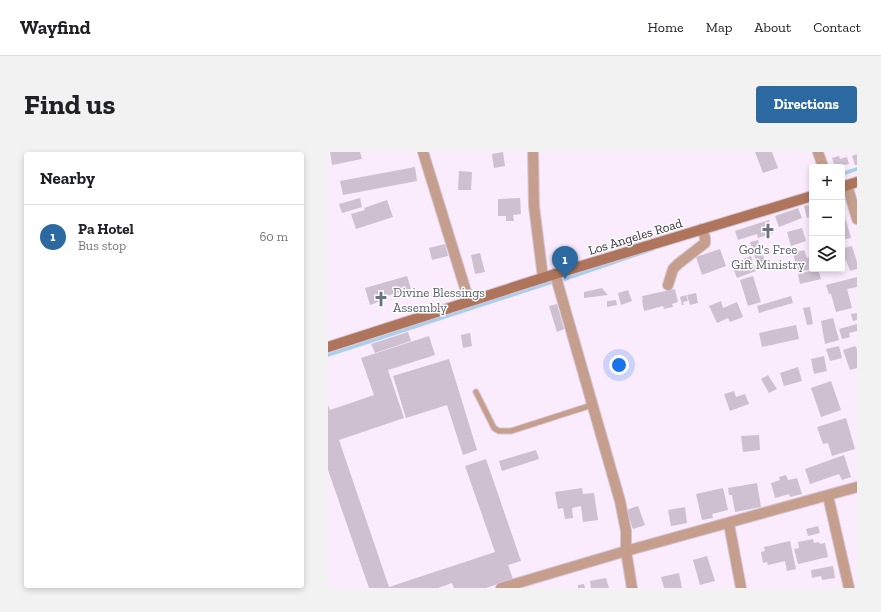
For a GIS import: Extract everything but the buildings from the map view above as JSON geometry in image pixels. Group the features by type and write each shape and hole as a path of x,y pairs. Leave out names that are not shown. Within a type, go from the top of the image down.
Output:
{"main road":[{"path":"845,186 857,182"},
{"name":"Los Angeles Road","path":"328,347 555,274 809,197"}],"street":[{"path":"423,152 469,301"},
{"path":"533,152 534,206 543,278"},
{"path":"818,152 822,164"},
{"path":"845,189 857,219"},
{"path":"668,285 673,269 705,243 702,229"},
{"path":"555,274 620,501 626,532 626,551 632,588"},
{"path":"501,588 523,585 626,551 729,524 857,487"},
{"path":"828,496 850,588"},
{"path":"729,524 741,588"}],"lane":[{"path":"476,392 494,428 499,432 511,431 592,405"}],"waterway":[{"path":"845,173 857,169"},
{"path":"565,279 653,249"},
{"path":"328,355 555,281"}],"place":[{"name":"God's Free Gift Ministry","path":"768,231"},
{"name":"Pa Hotel","path":"565,279"},
{"name":"Divine Blessings Assembly","path":"381,299"}]}
